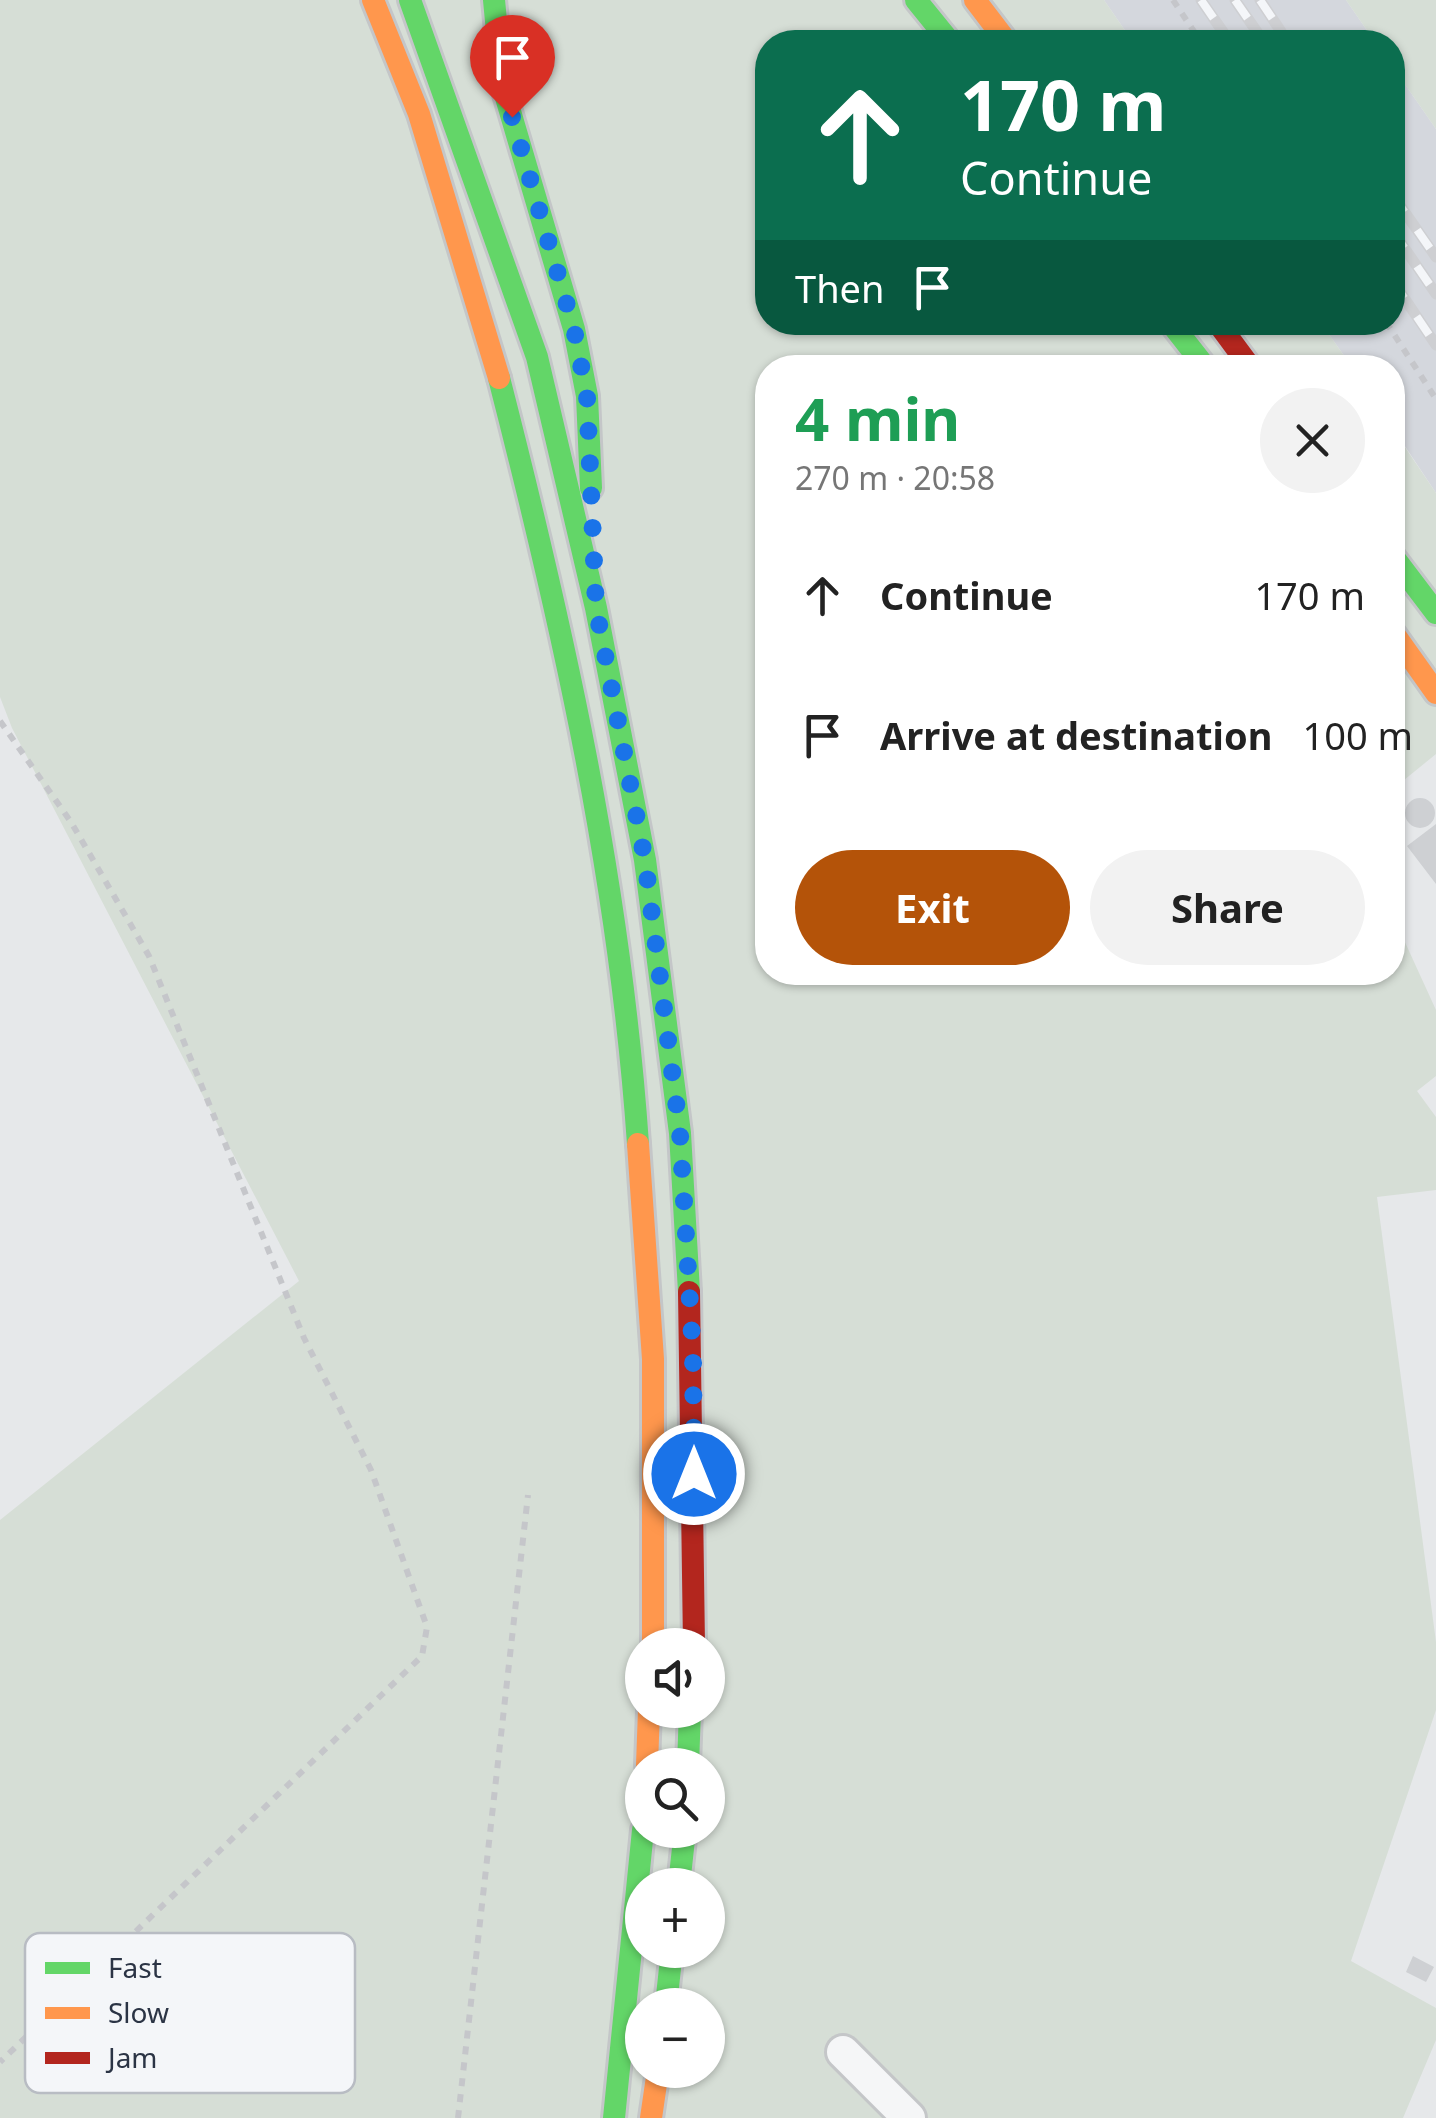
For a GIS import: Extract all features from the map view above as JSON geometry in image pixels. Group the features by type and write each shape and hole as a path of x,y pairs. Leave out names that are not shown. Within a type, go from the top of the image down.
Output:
{"main road":[{"path":"374,0 419,114 498,375 556,606 610,878 636,1116 653,1359 652,1628"},
{"path":"410,0 537,356 596,608 645,860 680,1133 693,1354 694,1628"},
{"path":"494,0 502,84 574,329 587,396 596,608"},
{"path":"916,0 940,30"},
{"path":"975,0 998,30"},
{"path":"1180,335 1196,355"},
{"path":"1405,572 1436,613"},
{"path":"1405,649 1436,694"},
{"path":"614,2118 641,1848"},
{"path":"652,2118 656,2088"}],"street":[{"path":"843,2052 909,2118"}],"path":[{"path":"1172,0 1193,30"},
{"path":"1394,335 1436,399"},
{"path":"0,721 71,822 148,956 304,1338 371,1470 427,1627 422,1656 134,1933"},
{"path":"458,2118 528,1495"},
{"path":"0,2062 25,2038"}],"shaded area":[{"path":"0,0 1104,0 1125,30 755,30 755,335 1329,335 1344,355 755,355 755,985 1405,985 1405,942 1436,1010 1436,1076 1417,1091 1436,1117 1436,1190 1377,1197 1436,1642 1436,1710 1351,1961 1436,2008 1436,2040 1403,2118 0,2118 0,1520 299,1281 12,728 0,697"},
{"path":"1104,0 1346,0 1367,30 1125,30"},
{"path":"1346,0 1436,0 1436,129 1405,84 1405,30 1367,30"},
{"path":"1405,84 1436,129 1436,493 1405,446 1405,355 1344,355 1329,335 1405,335"},
{"path":"1405,447 1436,493 1436,754 1405,779"}],"building":[{"path":"1420,798 1431,802 1435,813 1431,824 1420,828 1409,824 1405,813 1409,802"},
{"path":"1436,824 1436,884 1407,846"},
{"path":"1413,1956 1434,1967 1426,1982 1406,1972"}],"railway":[{"path":"1201,0 1222,30"},
{"path":"1235,0 1256,30"},
{"path":"1260,0 1280,30"},
{"path":"1405,213 1436,257"},
{"path":"1405,249 1436,294"},
{"path":"1405,299 1436,345"}],"traffic: fast":[{"path":"410,0 537,357 596,608 645,860 680,1133 689,1292"},
{"path":"494,0 502,84 574,329 587,396 591,488"},
{"path":"916,0 940,30"},
{"path":"1180,335 1196,355"},
{"path":"499,378 546,568 586,758 618,950 638,1144"},
{"path":"1405,572 1436,613"},
{"path":"689,1728 689,1748"},
{"path":"614,2118 641,1848"},
{"path":"681,1868 683,1848"},
{"path":"668,1988 670,1968"}],"traffic: slow":[{"path":"373,0 419,114 499,378"},
{"path":"975,0 998,30"},
{"path":"1405,649 1436,693"},
{"path":"638,1144 653,1359 653,1628"},
{"path":"648,1728 648,1748"},
{"path":"651,2118 655,2088"}],"traffic: jam":[{"path":"1227,335 1241,355"},
{"path":"689,1292 694,1628"}],"route":[{"path":"512,117 574,329 587,396 596,608 645,860 680,1133 693,1354 694,1474"}]}
